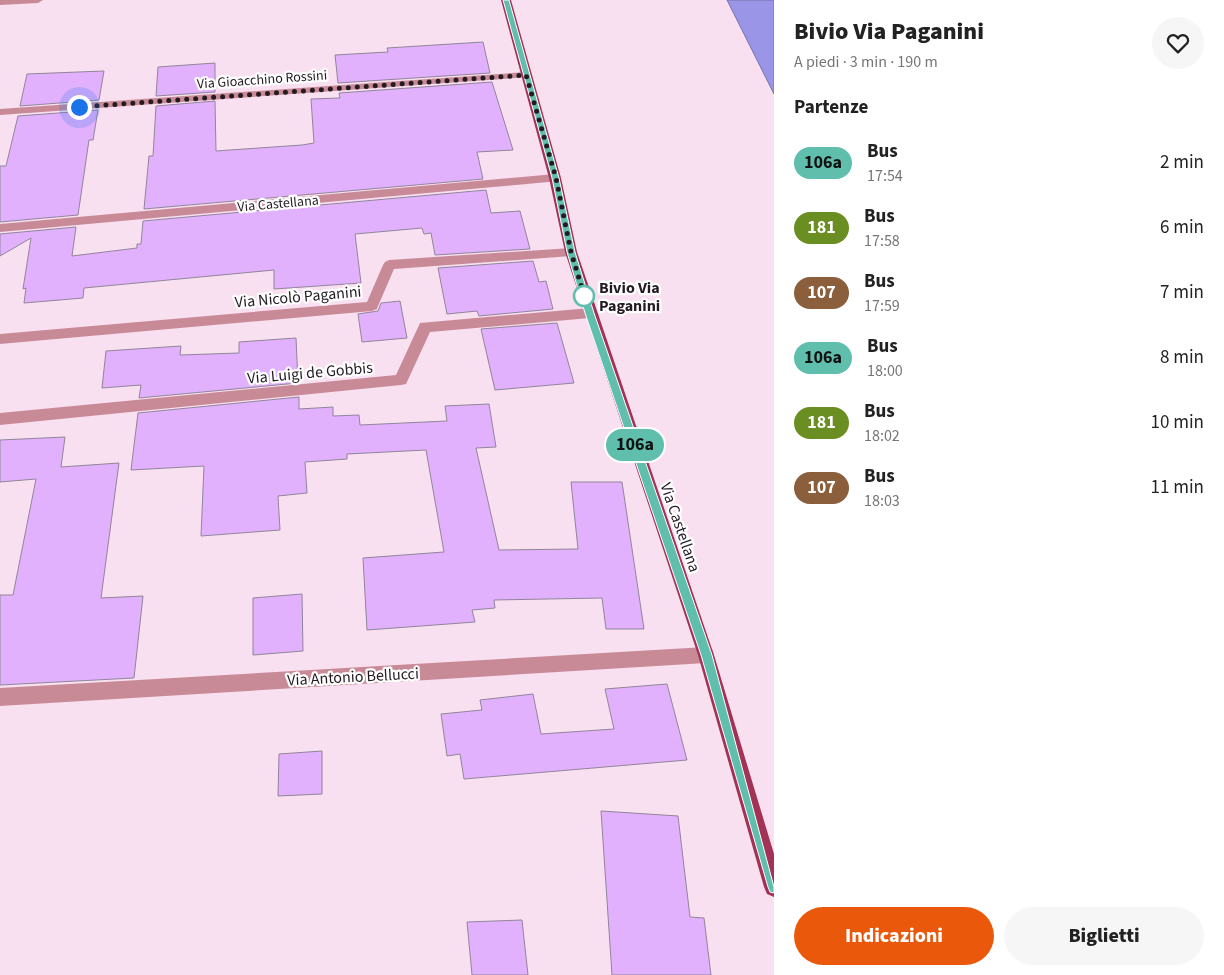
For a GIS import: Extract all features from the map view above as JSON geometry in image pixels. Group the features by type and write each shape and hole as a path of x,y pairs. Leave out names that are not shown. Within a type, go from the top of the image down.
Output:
{"main road":[{"name":"Via Castellana","path":"506,0 556,178 571,252 706,655 774,887"}],"street":[{"path":"0,2 38,0"},
{"name":"Via Gioacchino Rossini","path":"0,112 526,75"},
{"name":"Via Castellana","path":"0,228 556,178"},
{"name":"Via Nicolò Paganini","path":"0,339 372,306 389,265 571,252"},
{"name":"Via Luigi de Gobbis","path":"0,419 401,380 425,327 590,313"},
{"name":"Via Antonio Bellucci","path":"0,697 706,655"}],"shaded area":[{"path":"727,0 774,0 774,94"}],"building":[{"path":"483,42 490,73 338,83 335,55 388,52 387,48"},
{"path":"215,63 215,92 156,96 158,67"},
{"path":"104,71 99,100 20,106 27,74"},
{"path":"492,82 513,150 477,152 483,179 144,209 149,156 153,156 156,106 215,101 216,151 302,145 314,143 311,99 340,98 339,93"},
{"path":"98,110 93,140 89,140 78,215 0,222 0,166 6,166 18,116"},
{"path":"486,190 491,213 520,211 530,249 435,255 431,233 424,234 422,228 355,234 361,283 274,289 274,270 84,288 83,298 24,303 26,288 23,289 31,238 0,256 0,234 76,227 72,256 137,248 137,244 141,244 143,221"},
{"path":"533,261 539,282 546,281 553,309 479,316 477,311 447,314 438,268"},
{"path":"400,301 407,338 362,342 358,314 378,311 381,303"},
{"path":"557,323 574,383 495,390 481,329"},
{"path":"296,338 298,383 139,398 141,385 102,388 106,351 181,346 180,355 239,353 239,342"},
{"path":"299,397 299,409 333,407 333,416 359,415 360,425 447,421 445,406 489,404 496,447 476,448 499,550 578,549 571,482 622,482 644,629 606,629 602,598 494,600 495,608 472,610 475,622 367,630 363,558 444,552 426,450 347,454 347,459 305,462 307,493 278,496 280,530 201,536 204,466 131,470 138,413"},
{"path":"65,437 61,467 119,463 101,598 143,596 134,678 0,685 0,595 13,595 36,479 0,482 0,440"},
{"path":"302,594 303,651 253,655 253,598"},
{"path":"667,684 687,760 464,779 460,754 447,756 441,714 482,710 480,700 533,694 541,734 614,729 605,689"},
{"path":"322,751 322,794 278,796 279,754"},
{"path":"601,811 678,816 690,917 704,918 711,975 612,975"},
{"path":"522,920 528,975 472,975 467,922"}],"bus line":[{"name":"106a","path":"506,0 556,178 571,252 706,655 774,887"}],"place":[{"name":"Bivio Via Paganini","path":"584,296"}],"route":[{"path":"79,107 526,75 556,178 571,252 585,298 584,296"}]}
